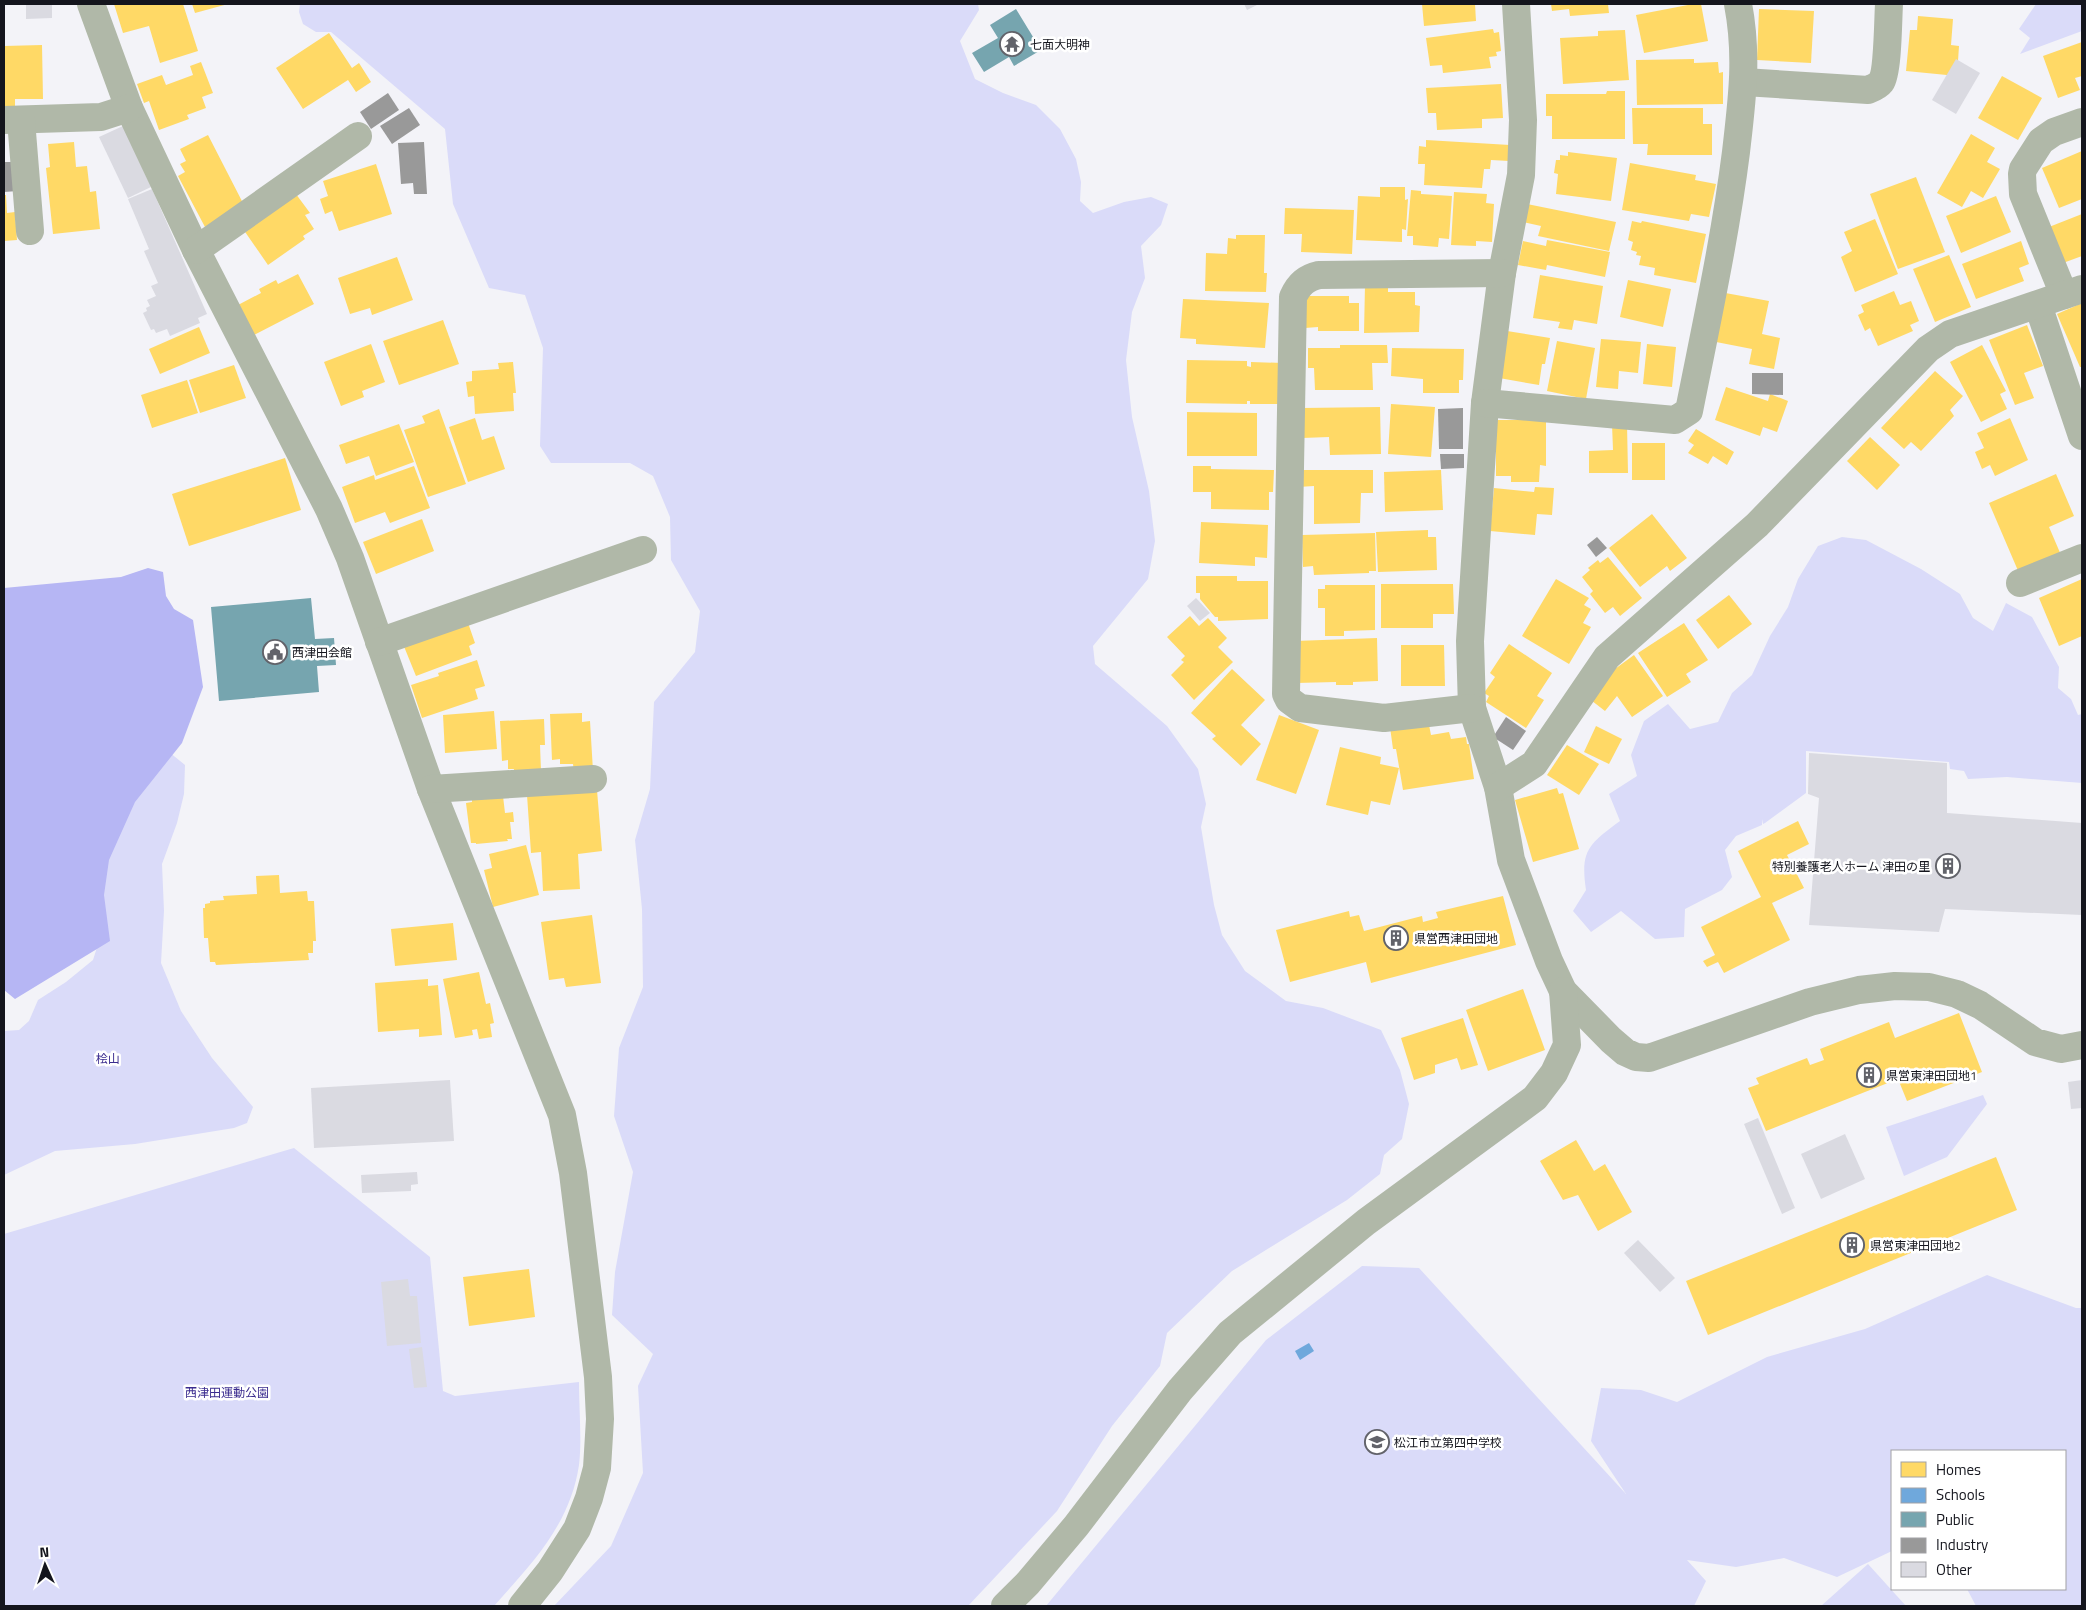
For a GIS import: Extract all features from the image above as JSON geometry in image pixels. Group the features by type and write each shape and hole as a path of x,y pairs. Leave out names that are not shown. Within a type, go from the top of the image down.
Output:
{"street":[{"path":"91,4 129,108 196,250 329,509 350,558 431,789 562,1115 573,1173 598,1377 600,1419 597,1468 589,1498 576,1529 550,1571 522,1606"},
{"path":"1516,4 1523,120 1520,175 1502,273 1485,403 1470,641 1472,708 1498,787 1511,860 1549,961 1563,991 1611,1040 1625,1052 1636,1057 1649,1058 1810,1002 1859,990 1895,986 1929,987 1957,994 1980,1005 2035,1042 2061,1049 2082,1045"},
{"path":"1485,403 1675,420 1689,411 1730,198 1744,82 1743,30 1738,4"},
{"path":"1744,82 1868,90 1875,87 1880,84 1884,72 1889,4"},
{"path":"30,231 12,120 101,117 129,108"},
{"path":"1498,787 1534,764 1607,658 1757,525 1928,349 1950,334 2073,292 2023,194 2022,174 2023,169 2041,141 2054,132 2082,122"},
{"path":"196,250 358,136"},
{"path":"1472,708 1384,718 1300,708 1289,700 1286,694 1293,297 1302,282 1310,277 1319,275 1502,273"},
{"path":"2038,305 2082,436"},
{"path":"379,642 643,550"},
{"path":"2020,583 2082,558"},
{"path":"431,789 593,779"},
{"path":"1004,1606 1028,1583 1076,1526 1180,1390 1230,1333 1366,1222 1535,1098 1554,1073 1567,1045 1563,991"}],"green space":[{"path":"300,4 978,4 979,10 960,41 975,79 1003,93 1036,105 1060,129 1076,159 1081,182 1080,201 1093,213 1124,202 1151,197 1168,204 1161,225 1141,246 1145,278 1132,312 1126,360 1132,417 1149,491 1155,541 1148,579 1093,646 1095,664 1167,726 1198,769 1206,804 1201,827 1214,905 1222,935 1245,971 1286,1001 1323,1008 1381,1030 1400,1070 1409,1104 1402,1139 1384,1155 1380,1174 1347,1200 1232,1271 1167,1333 1160,1366 1112,1426 1057,1511 968,1606 554,1606 611,1546 643,1473 638,1386 653,1354 612,1315 615,1272 633,1172 614,1116 619,1048 643,987 642,909 635,840 650,789 654,702 695,652 700,611 671,560 670,517 653,476 630,463 551,463 540,446 543,348 525,295 489,288 453,204 445,129 331,32 316,32 303,24 299,12"},
{"path":"2036,4 2082,4 2082,31 2020,54 2030,38 2019,29"},
{"path":"1842,537 1866,540 1921,569 1960,594 1973,618 1993,631 2006,603 2032,617 2059,667 2058,688 2071,699 2078,715 2082,714 2082,783 2007,777 1968,779 1964,771 1950,769 1949,762 1806,751 1806,793 1763,824 1762,819 1762,825 1736,836 1725,850 1732,877 1722,890 1685,909 1684,937 1655,939 1621,911 1591,932 1573,911 1586,890 1584,866 1586,857 1594,842 1620,821 1609,794 1637,776 1631,755 1644,721 1668,704 1690,729 1718,722 1732,693 1752,675 1770,636 1788,607 1798,579 1818,546"},
{"name":"桧山","path":"169,752 185,765 184,794 177,823 162,864 164,911 161,963 181,1011 212,1058 253,1107 247,1123 234,1128 135,1144 55,1151 4,1175 4,1031 19,1030 29,1021 38,1000 66,982 93,960 100,938 101,865 126,805"},
{"path":"1983,1095 1987,1104 1947,1157 1904,1176 1886,1127"},
{"name":"西津田運動公園","path":"294,1148 430,1257 443,1391 455,1396 579,1382 579,1465 574,1487 558,1525 535,1558 494,1606 4,1606 4,1234"},
{"name":"松江市立第四中学校","path":"1362,1266 1419,1268 1626,1494 1591,1441 1601,1388 1641,1390 1677,1402 1767,1357 1865,1329 1987,1275 2076,1308 2082,1308 2082,1606 1976,1606 1968,1590 2066,1590 2066,1450 1891,1450 1891,1551 1837,1577 1784,1558 1736,1567 1687,1560 1706,1581 1694,1606 1046,1606 1266,1340"},
{"path":"1868,1564 1906,1606 1821,1606"}],"water":[{"path":"148,568 163,572 166,596 174,609 193,620 203,687 182,743 135,802 109,860 104,895 110,941 15,999 4,990 4,588 121,577"}],"building: Homes":[{"path":"114,4 183,4 198,51 160,63 149,26 123,33"},
{"path":"192,4 228,4 195,13"},
{"path":"1422,4 1475,4 1476,21 1424,26"},
{"path":"1551,4 1608,4 1609,13 1570,16 1569,9 1552,11"},
{"path":"1701,4 1708,41 1644,53 1636,15"},
{"path":"1759,9 1814,11 1811,63 1757,60"},
{"path":"1918,16 1953,19 1951,45 1959,46 1957,76 1906,71 1910,30 1917,30"},
{"path":"1493,29 1494,33 1499,32 1501,51 1496,52 1497,56 1489,57 1491,68 1443,73 1442,65 1430,66 1426,38"},
{"path":"1625,30 1629,80 1563,84 1560,38 1598,36 1598,31"},
{"path":"329,33 352,68 359,63 371,82 356,92 348,80 303,109 276,68"},
{"path":"2082,42 2082,76 2075,78 2080,90 2058,98 2043,56"},
{"path":"42,45 43,99 15,99 15,110 4,110 4,46"},
{"path":"1694,59 1694,63 1718,62 1719,73 1723,72 1723,104 1637,105 1636,60"},
{"path":"201,62 213,93 202,97 206,108 187,115 189,119 159,130 149,101 144,103 137,84 162,75 166,85 193,75 190,66"},
{"path":"2002,76 2042,98 2018,140 1978,118"},
{"path":"1501,84 1503,118 1482,119 1482,128 1437,130 1436,113 1428,113 1426,88"},
{"path":"1607,91 1625,91 1625,139 1552,139 1552,116 1546,116 1546,94 1606,94"},
{"path":"1632,108 1703,108 1703,124 1712,124 1712,155 1647,155 1648,144 1633,144"},
{"path":"1971,134 1995,148 1987,162 2000,169 1983,198 1971,191 1962,207 1937,193"},
{"path":"208,135 245,207 205,227 178,176 185,172 180,164 186,161 180,149"},
{"path":"1426,140 1510,145 1509,161 1491,160 1490,169 1484,169 1482,188 1424,185 1425,164 1418,164 1419,146 1426,147"},
{"path":"74,142 76,167 87,166 90,192 96,191 100,229 53,234 46,168 50,167 48,144"},
{"path":"2082,151 2082,199 2059,208 2042,168"},
{"path":"1568,152 1617,158 1611,201 1556,194 1558,174 1554,173 1556,160 1560,160 1560,155 1568,156"},
{"path":"1630,163 1696,175 1695,180 1716,184 1709,217 1691,214 1689,221 1622,210"},
{"path":"376,164 392,214 339,231 332,211 325,214 320,199 328,196 323,181"},
{"path":"1916,177 1945,252 1898,269 1870,194"},
{"path":"1380,187 1405,187 1405,200 1408,199 1406,230 1402,229 1402,242 1356,240 1358,196 1380,197"},
{"path":"293,190 310,213 305,215 314,229 303,236 305,239 268,265 241,226"},
{"path":"1411,190 1421,191 1421,194 1452,196 1449,239 1439,238 1438,247 1413,245 1413,236 1407,236"},
{"path":"1454,192 1487,194 1486,203 1494,204 1492,242 1476,241 1476,246 1451,245"},
{"path":"4,195 6,195 7,213 15,212 17,240 4,241"},
{"path":"1996,196 2011,232 1961,253 1946,216"},
{"path":"1527,204 1616,222 1609,251 1538,236 1541,226 1523,222"},
{"path":"1285,208 1354,210 1352,254 1301,252 1302,234 1284,234"},
{"path":"2082,214 2082,256 2063,263 2049,227"},
{"path":"1875,219 1898,274 1855,292 1841,257 1852,251 1844,232"},
{"path":"1632,221 1641,223 1642,221 1706,234 1696,283 1654,275 1655,268 1639,265 1641,256 1636,255 1637,252 1631,250 1633,242 1628,240"},
{"path":"1236,235 1265,235 1264,273 1267,273 1266,292 1205,291 1206,253 1227,254 1228,238 1236,239"},
{"path":"1547,240 1610,252 1605,277 1547,265 1546,270 1518,265 1523,241 1546,246"},
{"path":"2021,241 2029,264 2019,268 2024,281 1976,299 1962,264"},
{"path":"1949,255 1971,307 1935,322 1913,269"},
{"path":"397,257 413,300 372,315 370,308 350,314 338,278"},
{"path":"298,274 314,304 254,335 238,305 261,293 259,289 276,280 278,284"},
{"path":"1540,275 1603,286 1597,324 1574,320 1572,330 1558,328 1560,322 1533,318"},
{"path":"1628,280 1671,289 1663,327 1620,317"},
{"path":"1365,285 1388,285 1388,292 1415,292 1415,305 1420,306 1419,332 1364,333"},
{"path":"1894,291 1900,305 1911,301 1919,321 1910,325 1913,331 1878,346 1870,328 1865,331 1858,315 1864,312 1861,305"},
{"path":"1720,292 1769,301 1762,334 1780,338 1774,369 1749,364 1752,349 1711,341"},
{"path":"1305,296 1349,296 1349,303 1359,303 1359,331 1318,331 1318,327 1305,328"},
{"path":"1183,299 1269,303 1265,348 1196,344 1196,339 1180,338"},
{"path":"2082,303 2082,367 2080,367 2057,314"},
{"path":"443,320 459,364 399,385 383,341"},
{"path":"2027,325 2043,366 2024,373 2034,398 2015,405 1989,340"},
{"path":"199,327 210,353 160,374 149,349"},
{"path":"1507,331 1550,338 1545,364 1542,364 1539,385 1499,378"},
{"path":"1601,339 1641,342 1638,373 1619,371 1618,389 1596,387"},
{"path":"1557,341 1595,348 1586,399 1547,391"},
{"path":"371,344 385,382 362,391 364,397 341,406 324,362"},
{"path":"1647,344 1676,347 1672,387 1643,384"},
{"path":"1340,345 1387,345 1388,363 1372,363 1373,390 1315,390 1314,368 1308,368 1308,348 1340,348"},
{"path":"1982,345 2006,391 2000,394 2007,409 1981,422 1950,362"},
{"path":"1392,348 1464,349 1463,380 1459,380 1459,393 1423,393 1423,379 1391,376"},
{"path":"1187,360 1247,361 1247,366 1251,367 1251,362 1282,363 1281,404 1250,404 1250,401 1247,401 1247,404 1186,403"},
{"path":"513,362 516,393 513,393 514,411 475,414 474,396 468,397 466,382 472,381 472,371 499,369 498,363"},
{"path":"234,365 246,398 200,413 189,380"},
{"path":"1935,371 1963,396 1950,410 1954,416 1921,451 1911,442 1904,449 1881,428"},
{"path":"187,380 198,413 152,428 141,395"},
{"path":"1726,387 1768,401 1770,394 1788,401 1777,432 1763,427 1760,436 1715,420"},
{"path":"1391,404 1435,407 1431,457 1388,454"},
{"path":"1380,407 1381,454 1330,455 1329,437 1302,438 1302,408"},
{"path":"439,409 466,484 428,497 404,430 425,423 422,416"},
{"path":"1187,412 1257,413 1257,456 1187,456"},
{"path":"1546,414 1546,466 1540,465 1539,482 1511,482 1511,476 1496,476 1496,420 1528,420"},
{"path":"475,418 482,440 494,436 505,469 468,482 449,427"},
{"path":"2010,418 2028,460 1995,476 1990,465 1982,469 1975,452 1984,448 1977,433"},
{"path":"399,424 414,462 376,476 369,456 346,464 339,445"},
{"path":"1612,424 1627,424 1628,473 1589,473 1589,451 1613,450"},
{"path":"1696,429 1734,452 1727,465 1713,456 1708,464 1688,453 1694,445 1688,441"},
{"path":"1870,437 1900,465 1877,490 1847,461"},
{"path":"1632,443 1665,443 1665,480 1632,480"},
{"path":"285,458 301,510 189,546 172,494"},
{"path":"414,466 430,508 390,523 385,512 355,523 342,487 374,475 375,480"},
{"path":"1193,466 1211,466 1211,469 1274,470 1273,492 1269,492 1269,510 1211,509 1211,492 1193,492"},
{"path":"1298,470 1373,470 1373,493 1361,493 1360,523 1314,524 1314,486 1298,487"},
{"path":"1441,470 1443,510 1385,512 1384,472"},
{"path":"2056,474 2074,516 2049,527 2061,555 2019,573 1989,503"},
{"path":"1535,487 1554,488 1552,515 1537,514 1535,535 1490,531 1494,488 1534,492"},
{"path":"1652,514 1687,558 1670,571 1667,566 1640,587 1609,548"},
{"path":"422,519 434,551 376,574 363,542"},
{"path":"1201,522 1268,525 1267,558 1255,557 1255,566 1199,563"},
{"path":"1428,530 1428,537 1436,537 1437,570 1378,572 1376,532"},
{"path":"1375,533 1376,571 1369,571 1369,573 1314,575 1313,566 1303,567 1302,535"},
{"path":"1608,557 1642,598 1620,616 1613,607 1605,613 1590,594 1593,591 1582,577 1590,570 1588,568 1598,560 1600,563"},
{"path":"1196,576 1237,576 1237,581 1268,581 1268,619 1218,621 1218,617 1215,617 1200,599 1200,593 1196,593"},
{"path":"1556,579 1589,598 1584,605 1591,609 1583,623 1591,627 1569,664 1522,636"},
{"path":"2082,579 2082,636 2059,646 2039,598"},
{"path":"1381,584 1453,584 1454,614 1433,614 1433,628 1381,628"},
{"path":"1325,585 1375,585 1375,630 1344,631 1344,636 1325,636 1325,608 1318,608 1318,589 1325,589"},
{"path":"1729,595 1752,624 1718,649 1696,620"},
{"path":"1190,616 1199,626 1208,618 1227,638 1218,647 1233,662 1194,700 1171,675 1184,662 1181,660 1185,656 1167,637"},
{"path":"467,620 475,643 469,646 472,655 416,676 403,644"},
{"path":"1684,623 1708,660 1686,674 1691,682 1667,697 1638,653"},
{"path":"1377,638 1378,681 1353,682 1353,685 1336,685 1336,682 1296,683 1295,641"},
{"path":"1509,644 1552,673 1537,696 1544,700 1526,728 1486,702 1489,696 1484,693 1495,677 1490,673"},
{"path":"1401,645 1444,645 1445,686 1401,686"},
{"path":"1634,655 1663,696 1632,717 1617,696 1605,711 1587,697 1604,677"},
{"path":"477,660 485,686 475,689 478,699 422,718 411,685 439,676 438,673"},
{"path":"1232,669 1265,700 1241,725 1261,744 1241,766 1212,739 1216,736 1191,713"},
{"path":"494,711 497,749 445,753 443,715"},
{"path":"582,713 582,722 590,721 593,771 574,772 573,764 560,764 560,759 552,760 550,714"},
{"path":"1279,715 1319,730 1296,794 1256,780"},
{"path":"544,719 545,745 540,745 541,771 514,773 514,769 508,769 508,760 502,761 500,721"},
{"path":"1429,725 1431,735 1449,732 1451,739 1466,737 1467,744 1469,744 1474,779 1403,790 1396,749 1393,749 1390,727"},
{"path":"1596,726 1622,739 1609,764 1584,752"},
{"path":"1567,745 1599,764 1579,795 1547,775"},
{"path":"1340,747 1381,757 1380,764 1399,768 1390,805 1371,801 1368,815 1326,805"},
{"path":"1557,788 1559,794 1563,793 1579,849 1533,862 1515,800"},
{"path":"597,790 602,851 578,854 580,889 543,891 541,852 531,853 527,795"},
{"path":"503,796 505,813 513,812 514,822 510,822 512,839 507,839 508,841 471,843 466,803 472,802 472,799"},
{"path":"1798,821 1809,844 1787,855 1804,888 1772,903 1790,940 1724,973 1718,962 1707,967 1703,961 1715,955 1701,927 1761,897 1738,851"},
{"path":"526,845 539,895 493,907 484,870 492,868 489,854"},
{"path":"279,875 280,893 307,891 308,901 314,901 316,941 313,941 313,953 308,953 309,960 216,965 215,962 210,962 208,938 204,938 203,908 205,908 205,904 210,903 210,901 224,900 223,896 257,894 256,876"},
{"name":"県営西津田団地","path":"1503,896 1516,945 1371,983 1366,962 1290,982 1276,930 1349,911 1350,917 1359,915 1364,931 1422,916 1423,922 1438,918 1436,912"},
{"path":"592,915 601,983 566,987 564,978 549,980 541,922"},
{"path":"453,923 457,960 395,966 391,929"},
{"path":"479,972 486,1004 490,1003 494,1023 490,1024 492,1037 479,1039 477,1029 472,1030 473,1035 455,1038 443,979"},
{"path":"428,979 428,986 438,985 442,1035 419,1037 419,1029 378,1032 375,983"},
{"path":"1523,989 1545,1050 1488,1071 1466,1010"},
{"name":"県営東津田団地1","path":"1959,1013 1982,1072 1907,1101 1898,1079 1766,1131 1748,1088 1759,1084 1756,1078 1807,1058 1810,1065 1824,1060 1820,1049 1889,1022 1895,1038"},
{"path":"1463,1018 1478,1065 1461,1070 1457,1058 1435,1065 1435,1073 1414,1080 1401,1038"},
{"path":"1576,1140 1594,1171 1605,1164 1632,1212 1598,1231 1578,1195 1563,1200 1540,1161"},
{"name":"県営東津田団地2","path":"1996,1157 2017,1210 1708,1335 1686,1281"},
{"path":"529,1269 535,1317 469,1326 463,1277"}],"building: Schools":[{"path":"1309,1343 1314,1351 1300,1360 1295,1351"}],"building: Public":[{"name":"七面大明神","path":"1016,9 1041,50 1014,66 1009,57 984,72 972,53 998,38 990,25"},
{"name":"西津田会館","path":"311,598 315,639 334,638 336,665 317,666 319,692 219,701 211,607"}],"building: Industry":[{"path":"388,93 399,110 371,129 360,112"},
{"path":"409,108 420,125 392,144 380,126"},
{"path":"424,142 427,194 414,194 413,183 401,184 398,143"},
{"path":"4,162 16,162 18,191 4,192"},
{"path":"1752,373 1783,373 1783,395 1752,394"},
{"path":"1463,408 1463,449 1439,449 1438,409"},
{"path":"1440,454 1464,454 1464,468 1441,469"},
{"path":"1597,537 1607,548 1596,557 1587,545"},
{"path":"1506,717 1526,731 1513,750 1493,737"}],"building: Other":[{"path":"26,4 52,4 52,18 26,19"},
{"path":"1244,4 1259,4 1247,10"},
{"path":"1956,59 1980,73 1956,114 1932,100"},
{"path":"123,126 151,187 128,198 99,137"},
{"path":"152,189 207,314 198,318 200,323 170,336 167,329 156,333 154,329 151,330 143,313 150,306 147,300 156,296 151,286 158,283 144,251 149,249 128,199"},
{"path":"1196,598 1210,613 1200,621 1187,606"},
{"name":"特別養護老人ホーム 津田の里","path":"1809,753 1947,763 1947,813 2082,823 2082,915 1945,909 1939,932 1809,925 1819,798 1808,794"},
{"path":"450,1080 454,1141 314,1148 311,1088"},
{"path":"2082,1080 2082,1108 2071,1109 2068,1082"},
{"path":"1758,1118 1795,1208 1782,1214 1744,1124"},
{"path":"1845,1134 1865,1179 1821,1199 1801,1154"},
{"path":"417,1172 418,1184 411,1185 411,1191 362,1193 361,1175"},
{"path":"1638,1240 1675,1278 1660,1292 1624,1253"},
{"path":"408,1279 410,1296 417,1296 421,1343 387,1346 381,1282"},
{"path":"422,1347 427,1387 414,1388 409,1349"}],"place":[{"name":"七面大明神","path":"1012,44"},
{"name":"西津田会館","path":"275,652"},
{"name":"特別養護老人ホーム 津田の里","path":"1948,866"},
{"name":"県営西津田団地","path":"1396,938"},
{"name":"県営東津田団地1","path":"1869,1075"},
{"name":"県営東津田団地2","path":"1852,1245"},
{"name":"松江市立第四中学校","path":"1377,1442"}]}
